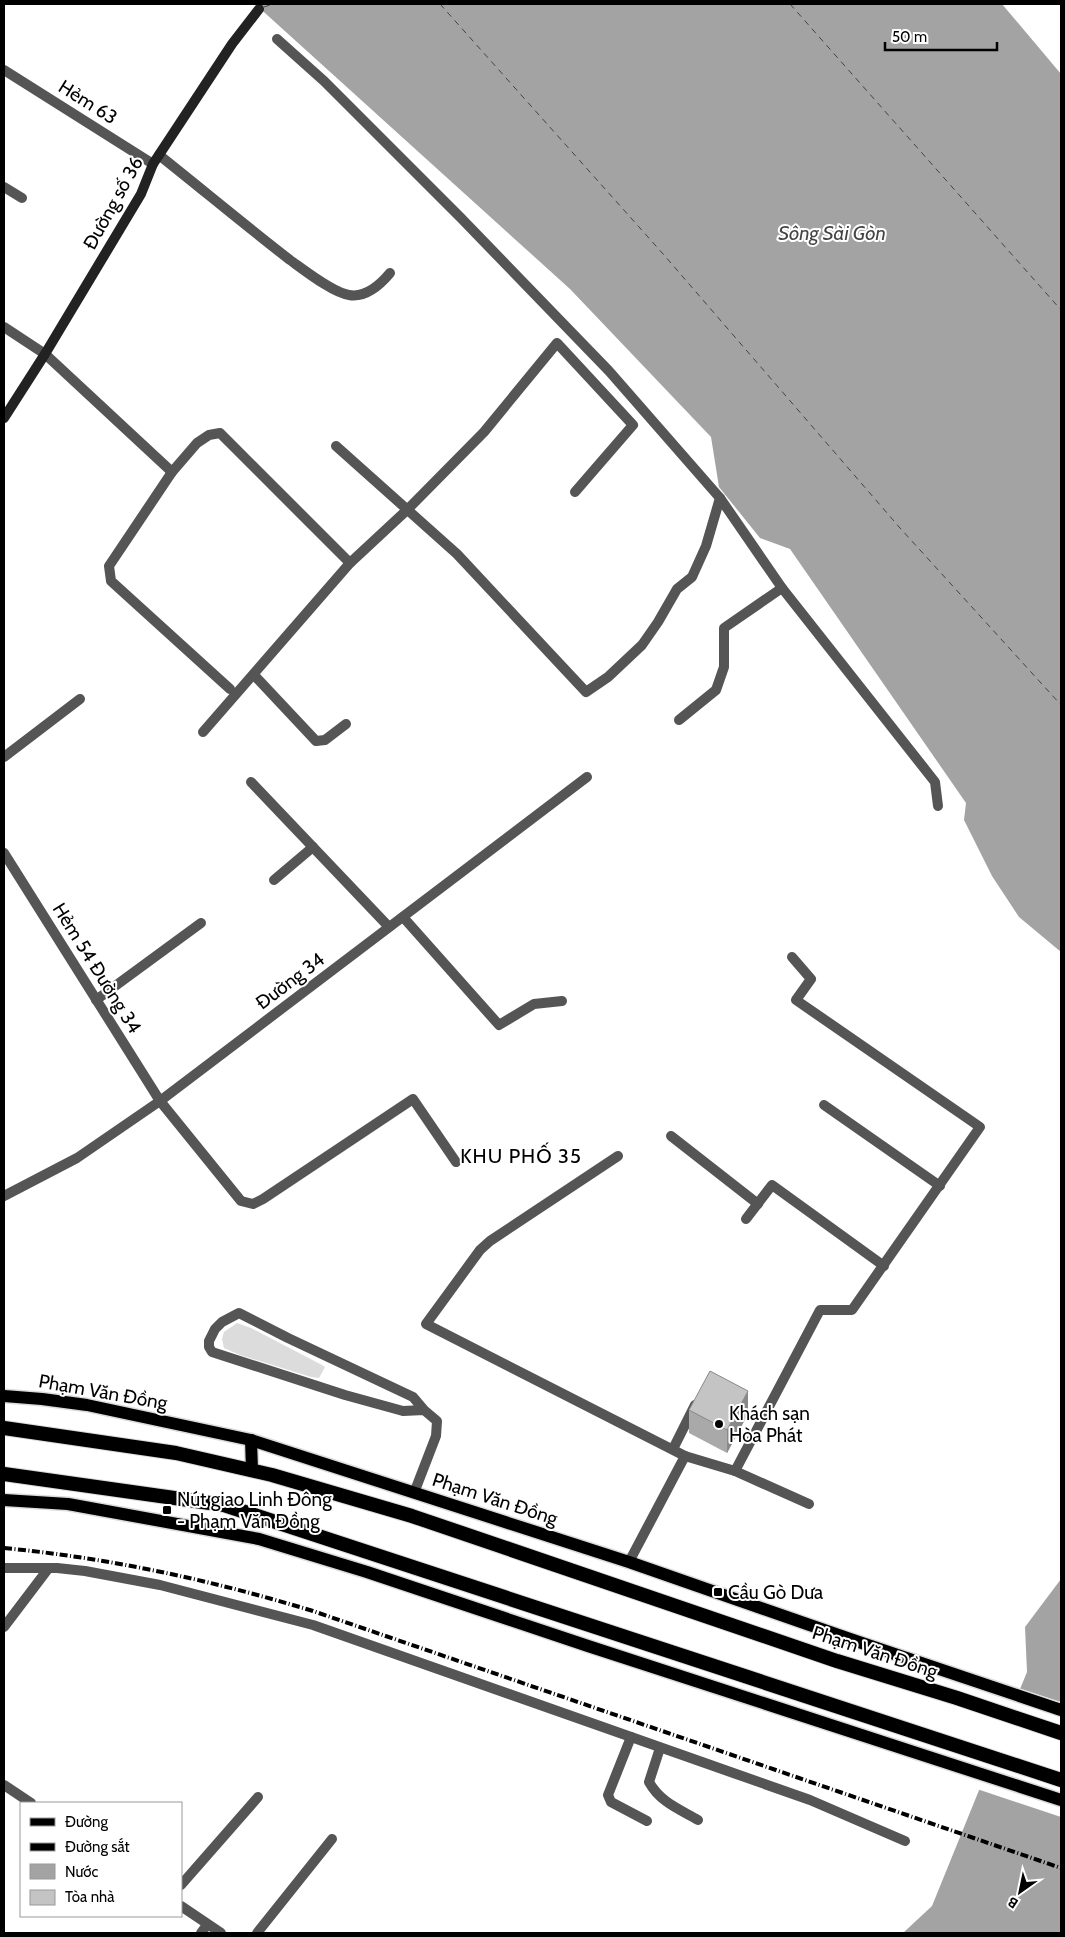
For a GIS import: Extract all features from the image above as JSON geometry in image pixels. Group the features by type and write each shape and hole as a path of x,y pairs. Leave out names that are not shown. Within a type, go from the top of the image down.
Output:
{"highway":[{"name":"Phạm Văn Đồng","path":"4,1428 176,1453 252,1470 412,1516 837,1661 1061,1733"},
{"path":"4,1474 224,1505 1061,1780"}],"main road":[{"name":"Đường số 36","path":"4,418 142,194 153,164 232,44 259,9"},
{"name":"Phạm Văn Đồng","path":"4,1396 87,1405 251,1440 629,1562 1061,1710"},
{"path":"251,1440 252,1470"},
{"path":"4,1500 68,1504 259,1539 377,1575 1061,1800"}],"street":[{"path":"277,38 448,204 603,364 720,498 782,588 935,782 938,806"},
{"name":"Hẻm 63","path":"4,70 153,164"},
{"path":"159,155 312,276 346,295 357,296 366,293 380,285 390,273"},
{"path":"4,187 22,198"},
{"path":"4,327 45,354 172,472"},
{"path":"203,732 350,563 408,510 484,432 557,343 633,425 575,492"},
{"path":"230,689 111,581 109,566 172,472 197,443 210,435 220,433 350,563"},
{"path":"336,446 457,554 586,692 608,678 642,645 677,589 692,576 706,546 720,498"},
{"path":"679,720 716,690 724,667 724,628 782,588"},
{"path":"254,675 316,741 325,740 346,724"},
{"path":"4,757 80,699"},
{"name":"Đường 34","path":"4,1196 77,1158 160,1101 587,777"},
{"path":"251,782 389,927"},
{"path":"274,880 313,847"},
{"name":"Hẻm 54 Đường 34","path":"4,853 160,1101 241,1201 253,1204 278,1190 413,1098 456,1162"},
{"path":"403,917 498,1025 534,1004 562,1001"},
{"path":"96,1000 202,924"},
{"path":"735,1471 820,1310 852,1310 980,1127 796,1000 810,978 792,956"},
{"path":"824,1105 940,1186"},
{"path":"671,1136 758,1204"},
{"path":"618,1156 490,1241 480,1250 426,1324 685,1456 735,1471 809,1504"},
{"path":"746,1219 772,1185 884,1266"},
{"path":"414,1493 436,1436 437,1421 413,1397 239,1313 222,1322 208,1341 212,1352 239,1362 403,1411 424,1410"},
{"path":"673,1449 701,1394"},
{"path":"629,1562 685,1456"},
{"path":"4,1568 85,1571 160,1585 313,1625 810,1800 905,1841"},
{"path":"4,1627 48,1569"},
{"path":"631,1737 608,1795 611,1802 647,1820"},
{"path":"660,1748 649,1782 654,1791 663,1800 698,1820"},
{"path":"4,1785 30,1802"},
{"path":"182,1884 258,1797"},
{"path":"257,1933 332,1839"},
{"path":"182,1907 204,1929 221,1933"}],"shaded area":[{"path":"237,1323 251,1328 325,1367 319,1378 240,1355 224,1348 222,1339 224,1332"}],"water":[{"name":"Sông Sài Gòn","path":"255,4 1002,4 1061,74 1061,952 1019,917 992,876 964,820 966,803 790,549 760,538 719,487 711,437 570,289"},
{"path":"1061,1579 1061,1933 903,1933 932,1906 1027,1672 1025,1627"}],"pier":[{"path":"1018,1688 1061,1702 1061,1817 977,1789"}],"building":[{"path":"710,1371 748,1391 727,1430 689,1410"}],"ferry route":[{"path":"264,7 273,4"},
{"path":"440,4 664,255 900,528 1061,705"},
{"path":"790,4 1061,310"}],"railway":[{"path":"4,1548 121,1564 236,1589 313,1611 1061,1868"}],"place":[{"name":"Khách sạn Hòa Phát","path":"719,1424"},
{"name":"Nút giao Linh Đông - Phạm Văn Đồng","path":"167,1510"},
{"name":"Cầu Gò Dưa","path":"718,1592"}],"district":[{"name":"KHU PHỐ 35","path":"521,1156"}]}
